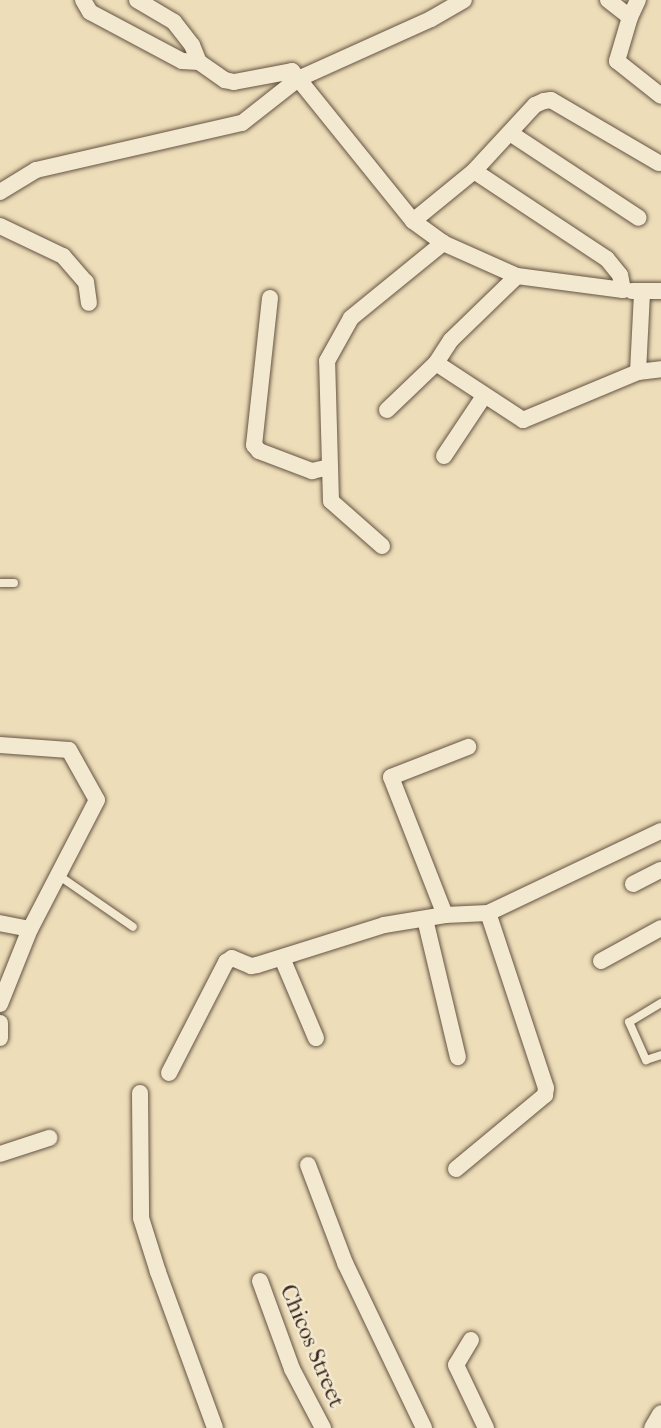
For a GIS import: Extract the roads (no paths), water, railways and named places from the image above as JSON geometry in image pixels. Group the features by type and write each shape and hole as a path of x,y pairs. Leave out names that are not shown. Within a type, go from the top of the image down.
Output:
{"street":[{"path":"83,0 90,12 169,55 188,64 199,62"},
{"path":"137,0 174,22 192,45 199,62 234,82 288,70 413,221 443,243 517,276 642,293 661,291"},
{"path":"0,192 36,170 243,123 298,79 431,19 464,0"},
{"path":"608,0 630,16"},
{"path":"638,0 630,16 617,61 661,96"},
{"path":"413,221 474,170 535,105 551,100 659,163"},
{"path":"510,133 639,218"},
{"path":"474,170 607,259 620,275 623,290"},
{"path":"0,226 63,256 86,282 89,303"},
{"path":"382,546 333,503 329,467 327,361 352,318 443,243"},
{"path":"387,410 436,363 452,340 517,276"},
{"path":"638,372 642,293"},
{"path":"270,298 254,444 259,451 312,471 329,467"},
{"path":"436,363 523,420 638,372 661,369"},
{"path":"444,456 485,396"},
{"path":"0,745 69,750 96,794 96,803 30,929 0,1004"},
{"path":"445,915 391,777 468,747"},
{"path":"169,1073 226,962 235,958 251,966 384,925 445,915 488,913 661,831"},
{"path":"633,884 661,870"},
{"path":"456,1169 545,1095 546,1088 488,913"},
{"path":"425,919 458,1057"},
{"path":"0,923 30,929"},
{"path":"601,961 661,928"},
{"path":"282,958 316,1038"},
{"path":"0,1023 0,1038"},
{"path":"140,1093 141,1217 158,1272 215,1428"},
{"path":"0,1154 49,1138"},
{"path":"308,1165 345,1264 424,1428"},
{"name":"Chicos Street","path":"260,1281 292,1369 323,1428"},
{"path":"471,1340 459,1355 456,1365 486,1428"},
{"path":"653,1428 661,1414"}],"lane":[{"path":"0,583 14,583"},
{"path":"58,875 133,927"},
{"path":"661,1003 629,1022 646,1060 661,1055"}]}
